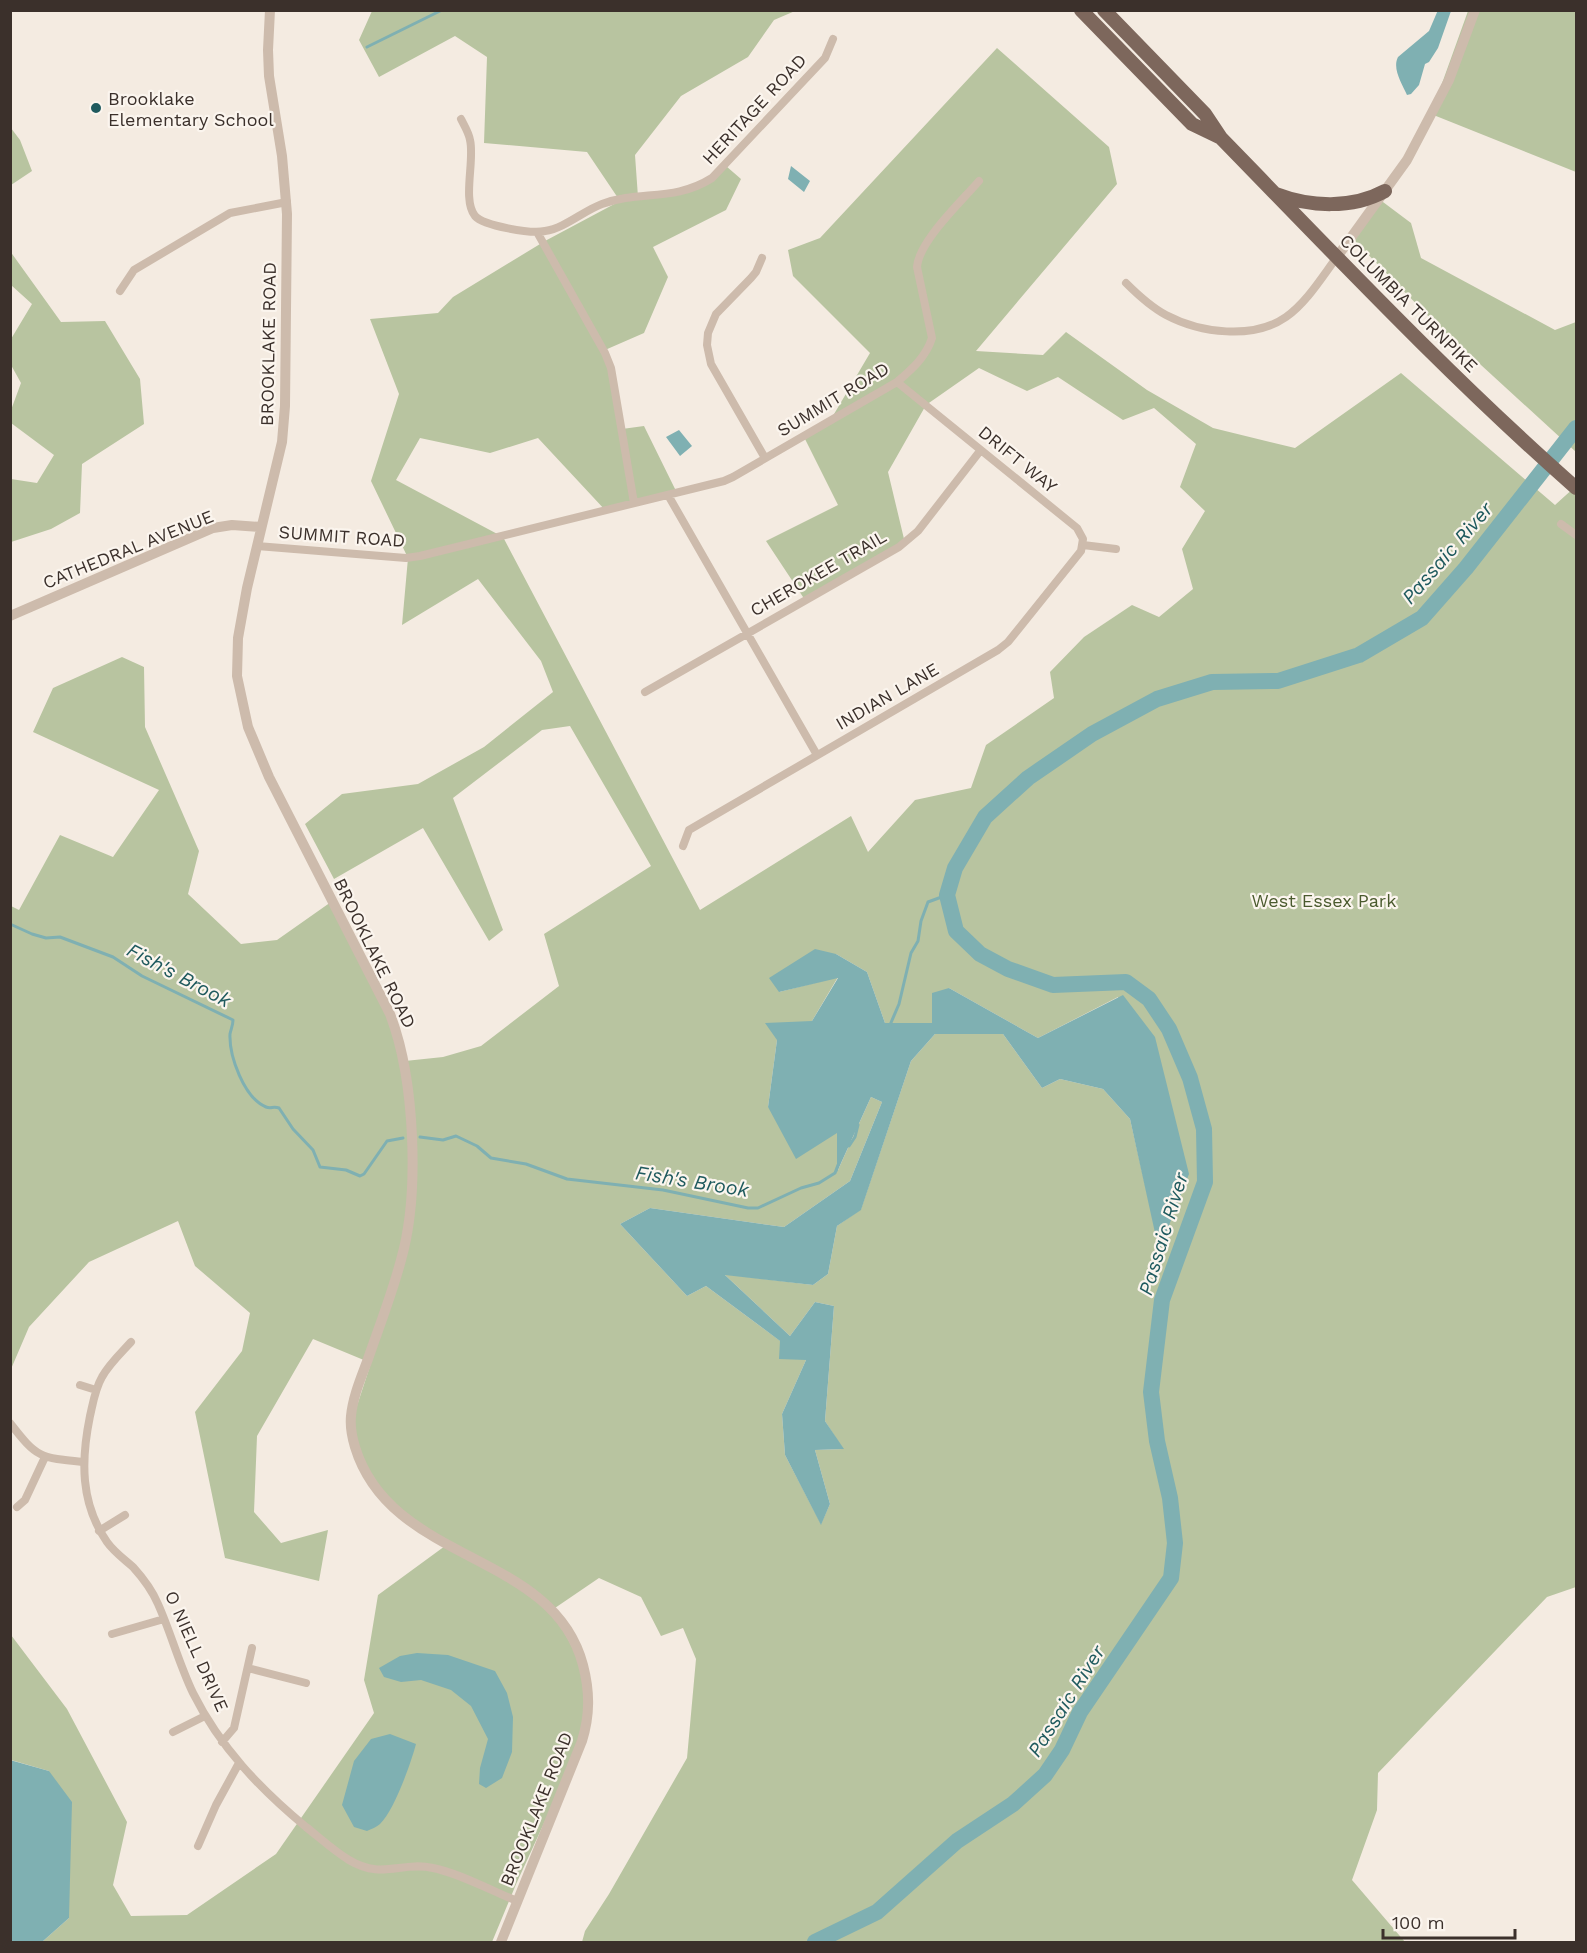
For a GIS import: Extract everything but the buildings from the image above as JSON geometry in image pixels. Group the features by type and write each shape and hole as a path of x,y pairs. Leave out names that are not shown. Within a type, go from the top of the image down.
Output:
{"main road":[{"name":"COLUMBIA TURNPIKE","path":"1081,10 1192,124 1221,138"},
{"name":"COLUMBIA TURNPIKE","path":"1104,10 1205,114 1221,138 1422,344 1522,440 1576,488"},
{"path":"1274,193 1307,201 1336,204 1368,198 1385,191"}],"street":[{"name":"BROOKLAKE ROAD","path":"270,10 269,76 282,156 286,202 284,429 247,588 236,656 239,693 248,726 269,777 390,1014 402,1053 412,1152 410,1217 402,1258 353,1404 351,1432 355,1448 374,1485 398,1513 431,1537 521,1585 552,1610 576,1645 586,1680 589,1704 582,1741 501,1942"},
{"path":"1126,283 1166,315 1198,327 1233,331 1261,330 1286,317 1300,305 1337,257 1407,160 1439,100 1475,10"},
{"name":"HERITAGE ROAD","path":"461,118 470,140 470,204 475,215 486,223 537,232 556,228 605,202 691,190 712,178 825,58 833,39"},
{"name":"SUMMIT ROAD","path":"257,546 406,558 724,481 897,382 918,363 932,338 917,267 921,250 979,181"},
{"path":"120,291 134,270 230,213 286,202"},
{"path":"537,232 605,353 611,368 634,503"},
{"path":"762,258 756,272 716,314 708,333 707,345 711,364 765,458"},
{"name":"DRIFT WAY","path":"897,382 1077,528 1083,539 1083,545"},
{"name":"CHEROKEE TRAIL","path":"645,692 899,547 918,531 980,451"},
{"path":"668,495 817,756"},
{"path":"1561,524 1576,535"},
{"name":"CATHEDRAL AVENUE","path":"11,614 203,532 232,525 261,527"},
{"path":"1083,545 1116,549"},
{"name":"INDIAN LANE","path":"683,846 689,830 998,650 1008,642 1075,560 1083,545"},
{"name":"O NIELL DRIVE","path":"131,1342 109,1366 96,1390 86,1434 84,1462 86,1498 99,1531 109,1545 143,1579 158,1603 180,1664 205,1716 222,1742 255,1781 296,1818 355,1863 375,1870 433,1868 517,1901"},
{"path":"80,1385 96,1390"},
{"path":"10,1423 29,1447 45,1457 84,1462"},
{"path":"17,1507 25,1500 45,1457"},
{"path":"99,1531 125,1515"},
{"path":"112,1634 164,1618"},
{"path":"222,1742 234,1728 252,1648"},
{"path":"248,1668 306,1683"},
{"path":"174,1732 205,1716"},
{"path":"198,1846 238,1763"}],"green space":[{"name":"West Essex Park","path":"372,11 795,11 774,20 748,57 681,96 635,155 638,197 695,189 726,166 741,179 726,210 653,247 668,277 644,333 605,350 622,429 644,426 677,493 606,511 538,438 490,453 420,438 396,480 503,537 700,910 851,816 868,852 915,800 971,788 986,745 1054,698 1050,672 1084,637 1132,605 1159,617 1193,589 1182,549 1205,511 1180,487 1196,444 1154,408 1123,420 1058,377 1027,391 979,368 926,405 888,472 905,543 805,600 766,541 838,505 805,439 827,426 870,353 793,276 788,250 820,238 997,48 1109,147 1117,184 976,351 1043,355 1066,332 1147,390 1213,428 1295,448 1401,373 1555,505 1576,486 1576,1587 1547,1597 1378,1773 1377,1810 1352,1880 1405,1942 582,1942 585,1931 609,1894 687,1758 696,1659 683,1628 661,1636 641,1597 599,1578 552,1610 587,1674 585,1734 492,1942 42,1942 69,1918 49,1771 11,1760 11,1635 67,1709 127,1822 113,1885 131,1916 187,1915 276,1854 374,1713 364,1680 378,1595 445,1546 388,1503 358,1454 352,1421 371,1363 313,1339 257,1436 254,1512 281,1543 328,1530 319,1581 225,1558 195,1412 242,1351 250,1313 195,1266 178,1221 89,1262 29,1327 11,1369 11,906 19,910 60,835 113,857 159,790 33,732 53,688 122,657 144,667 145,727 199,851 188,894 241,944 277,940 331,902 390,1013 405,1061 443,1057 481,1046 559,986 544,934 651,866 570,726 542,730 453,798 503,930 489,941 423,828 334,879 305,824 342,794 418,784 484,747 553,692 541,661 478,579 402,625 408,558 371,481 399,394 370,319 438,313 453,297 545,241 620,201 587,152 484,143 487,57 455,36 379,77 359,40","holes":["836,954 867,972 885,1023 932,1023 949,988 1038,1038 1118,997 1160,1250 1130,1119 1103,1089 1060,1079 1042,1088 1003,1034 935,1034 911,1061 861,1209 837,1226 828,1274 813,1285 724,1274 790,1336 815,1302 834,1306 825,1421 843,1449 815,1450 830,1504 821,1524 785,1455 782,1414 806,1360 706,1286 687,1296 620,1224 650,1208 784,1227 850,1181 882,1102 871,1097 838,1170 837,1133 768,1107 777,1040 812,1021 838,977 779,992"]},
{"path":"1468,11 1576,11 1576,172 1431,114"},
{"path":"11,128 20,140 32,171 11,185"},
{"path":"1379,199 1411,223 1421,258 1555,330 1576,322 1576,452 1433,321 1351,237"},
{"path":"10,251 61,322 105,321 140,379 144,424 82,464 80,513 51,529 11,542 11,479 37,483 54,455 11,423 11,410 21,383 11,365 11,339 32,304 11,285"}],"water":[{"path":"1438,10 1451,11 1438,48 1429,62 1425,64 1419,85 1407,95 1400,81 1396,62 1398,57 1429,31"},
{"path":"791,166 810,181 804,192 788,179"},
{"path":"679,430 692,446 680,456 666,437"},
{"path":"815,949 836,954 867,972 885,1023 932,1023 932,993 949,988 1038,1038 1123,995 1155,1037 1189,1174 1159,1251 1130,1119 1103,1089 1060,1079 1042,1088 1003,1034 935,1034 911,1061 861,1210 837,1226 828,1274 813,1285 725,1275 790,1336 815,1302 834,1306 825,1421 844,1449 815,1450 830,1504 821,1525 785,1455 782,1414 806,1360 779,1359 780,1341 706,1286 687,1296 620,1224 650,1208 784,1227 850,1181 882,1102 871,1097 837,1172 837,1133 796,1159 768,1107 777,1040 765,1023 812,1021 838,978 779,992 769,978"},
{"path":"417,1653 448,1655 495,1671 507,1693 513,1717 512,1752 502,1778 486,1788 479,1784 480,1768 488,1739 471,1706 451,1690 421,1680 401,1682 384,1677 379,1668 400,1656"},
{"path":"390,1734 416,1744 406,1774 391,1809 380,1824 367,1831 354,1827 342,1805 354,1761 371,1739"},
{"path":"10,1760 49,1771 72,1802 69,1918 42,1942 11,1942"}],"waterway":[{"path":"367,47 442,10"},
{"name":"Passaic River","path":"815,1942 877,1912 957,1841 1013,1804 1045,1775 1062,1750 1080,1712 1171,1578 1175,1543 1170,1498 1157,1441 1151,1392 1162,1300 1205,1182 1204,1129 1190,1078 1169,1029 1149,999 1126,982 1053,985 1008,969 980,954 956,931 947,895 955,868 985,817 1028,778 1092,734 1157,699 1212,682 1278,681 1359,655 1422,618 1466,568 1576,428"},
{"name":"Fish's Brook","path":"890,1025 899,1004 911,953 918,941 921,921 928,902 947,895"},
{"name":"Fish's Brook","path":"10,924 46,938 60,937 113,957 142,976 233,1020 230,1043 235,1064 245,1086 258,1102 268,1108 279,1108 293,1129 313,1150 320,1167 346,1170 360,1176 364,1174 387,1141 403,1138"},
{"name":"Fish's Brook","path":"849,1146 855,1137 858,1125"},
{"name":"Fish's Brook","path":"420,1137 443,1140 456,1136 477,1146 491,1158 526,1164 567,1179 663,1190 748,1208 758,1208 801,1188 819,1183 835,1173 838,1165"}],"place":[{"name":"Brooklake Elementary School","path":"96,108"}]}
